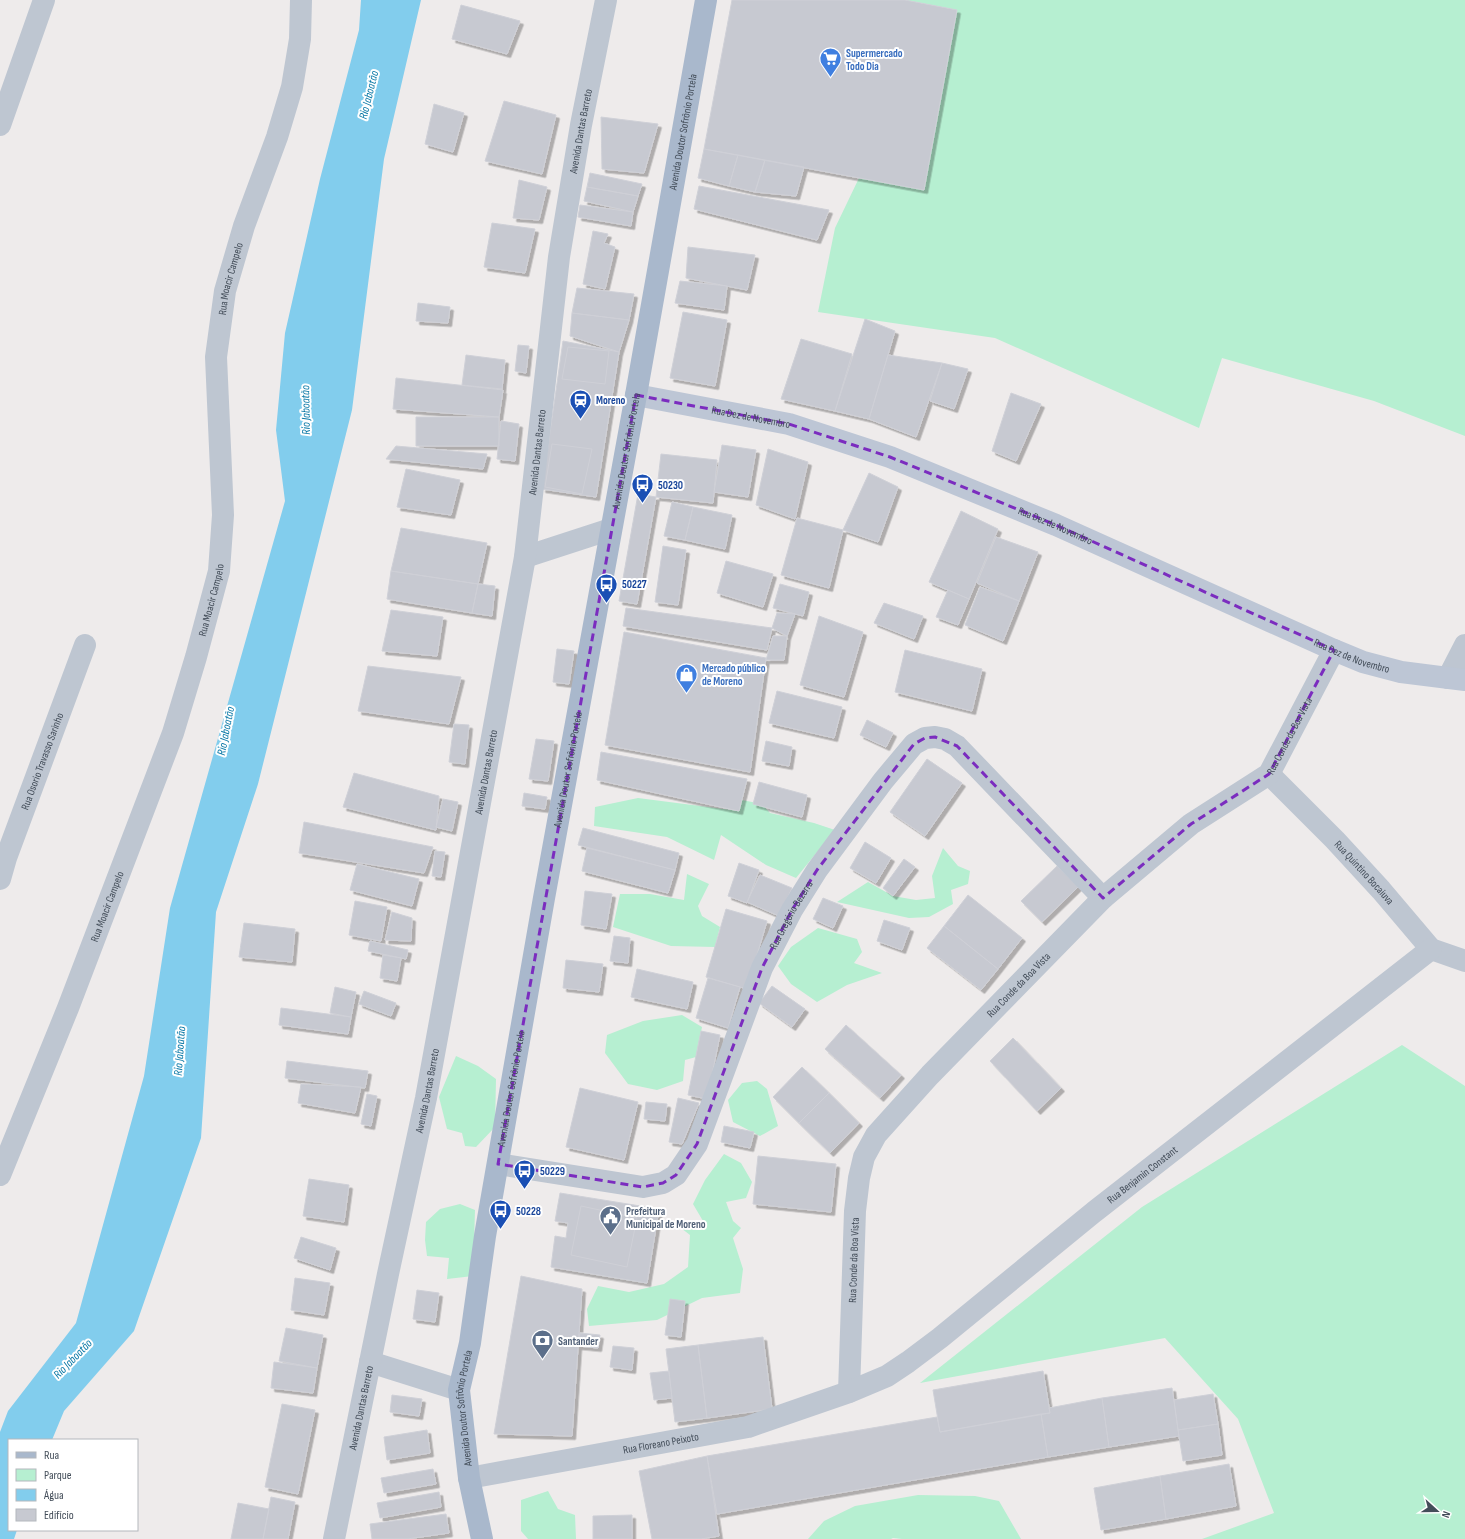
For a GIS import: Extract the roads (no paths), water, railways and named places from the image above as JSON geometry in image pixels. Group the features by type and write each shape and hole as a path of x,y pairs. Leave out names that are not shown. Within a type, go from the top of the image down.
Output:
{"main road":[{"name":"Avenida Doutor Sofrônio Portela","path":"482,1539 469,1478 459,1390 470,1343 484,1236 706,0"},
{"name":"Rua Dez de Novembro","path":"636,395 789,424 890,456 1056,525 1363,662 1401,672 1456,679"}],"street":[{"path":"0,125 7,82 44,0"},
{"name":"Rua Moacir Campelo","path":"0,1175 68,1008 173,733 196,657 219,571 223,515 216,357 225,292 244,226 277,137 292,88 300,39 301,0"},
{"name":"Avenida Dantas Barreto","path":"334,1539 426,1098 525,557 559,257 581,125 606,0"},
{"path":"525,557 611,529"},
{"name":"Rua Osorio Travasso Sarinho","path":"0,879 3,857 86,645"},
{"path":"1456,679 1465,645"},
{"name":"Rua Conde da Boa Vista","path":"849,1392 855,1211 859,1178 864,1157 876,1136 930,1075 1103,898 1191,824 1269,774 1334,650"},
{"name":"Rua Gregório Bezerra","path":"498,1164 643,1187 663,1183 676,1175 697,1144 762,968 792,910 818,870 883,781 914,744 924,738 935,737 945,739 957,746 1103,898"},
{"name":"Rua Quintino Bocaiuva","path":"1269,774 1345,851 1381,890 1431,949"},
{"path":"1431,949 1465,961"},
{"name":"Rua Benjamin Constant","path":"849,1392 887,1376 908,1362 1094,1212 1431,949"},
{"path":"370,1362 459,1390"},
{"name":"Rua Floreano Peixoto","path":"469,1478 748,1427 849,1392"}],"water":[{"name":"Rio Jaboatão","path":"361,0 421,0 384,159 352,410 258,784 216,912 201,1138 134,1331 64,1411 52,1439 8,1439 8,1531 17,1531 14,1539 0,1539 0,1432 8,1411 76,1323 144,1076 170,908 285,501 276,430 285,333 320,179 359,30"}],"place":[{"name":"Supermercado Todo Dia","path":"831,78"},
{"name":"Moreno","path":"580,420"},
{"name":"50230","path":"643,504"},
{"name":"50227","path":"607,604"},
{"name":"Mercado público de Moreno","path":"687,694"},
{"name":"50229","path":"525,1190"},
{"name":"50228","path":"500,1230"},
{"name":"Prefeitura Municipal de Moreno","path":"610,1236"},
{"name":"Santander","path":"542,1360"}]}
